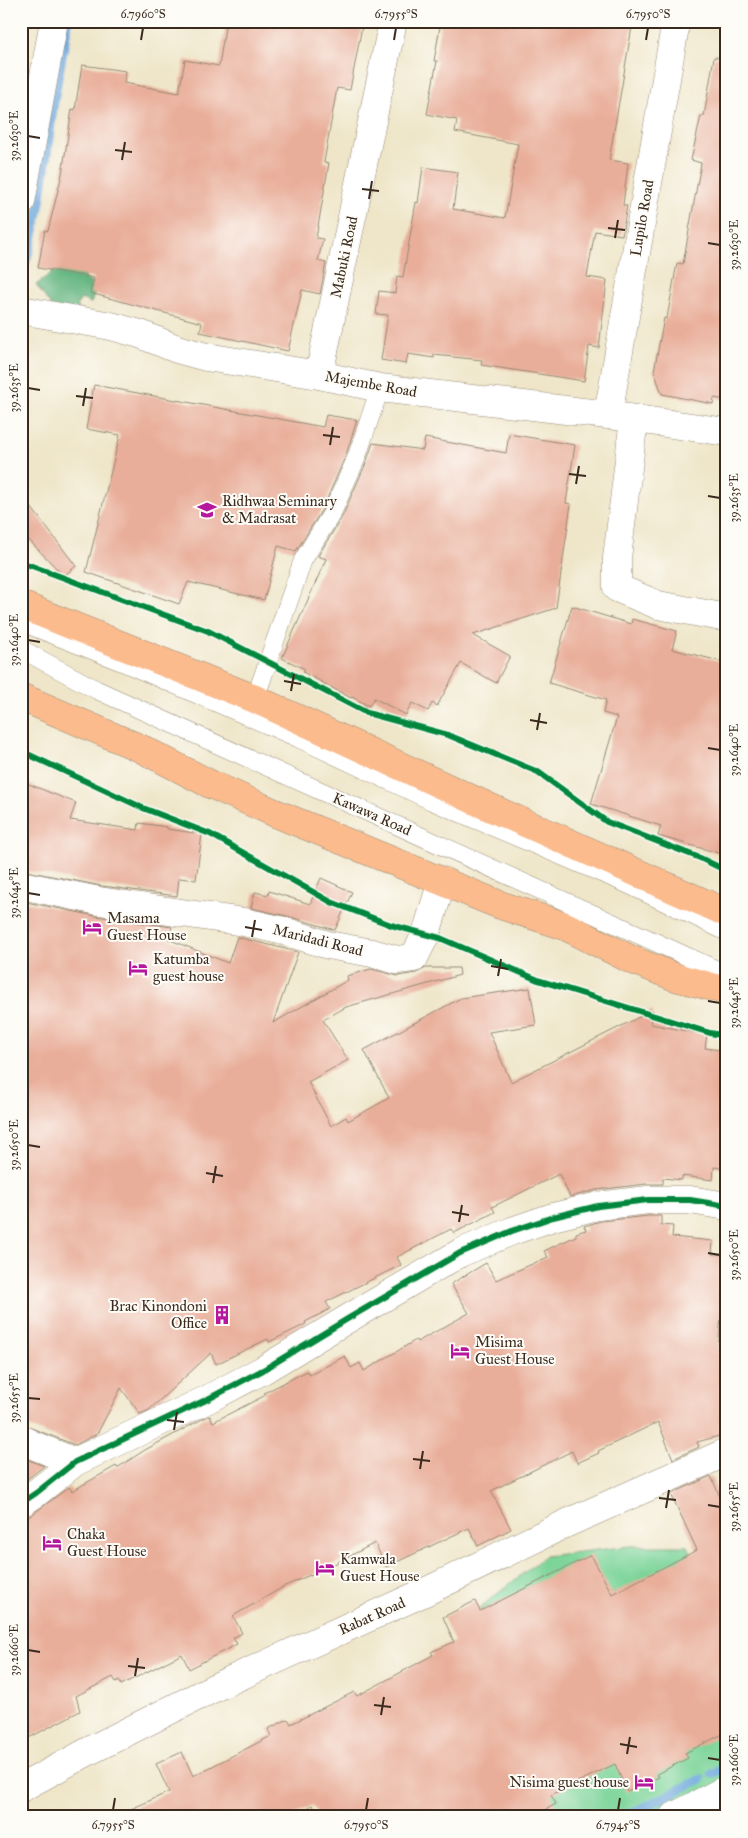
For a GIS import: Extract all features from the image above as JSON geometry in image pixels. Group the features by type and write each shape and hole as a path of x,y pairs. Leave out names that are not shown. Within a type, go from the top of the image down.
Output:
{"main road":[{"path":"21,605 255,699 490,808 727,913"},
{"path":"21,697 142,749 210,784 274,813 500,905 565,926 630,959 675,977 727,991"}],"street":[{"path":"21,202 25,159 54,21"},
{"name":"Mabuki Road","path":"319,375 393,21"},
{"name":"Lupilo Road","path":"608,415 676,21"},
{"name":"Majembe Road","path":"21,310 111,326 206,357 319,375 380,388 634,418 727,432"},
{"path":"634,418 617,558 617,588 658,604 727,618"},
{"name":"Maridadi Road","path":"21,885 99,900 244,922 284,931 328,946 372,953 397,960 414,958 426,934 442,881"},
{"path":"21,1503 75,1462 208,1399 263,1370 460,1254 512,1231 553,1217 606,1205 648,1200 690,1200 727,1206"},
{"path":"21,1439 75,1462"},
{"name":"Rabat Road","path":"21,1788 89,1750 218,1686 427,1591 565,1524 727,1452"},
{"path":"672,1817 727,1789"}],"lane":[{"path":"255,699 304,560 332,513 356,459 380,388"},
{"path":"21,622 127,664 289,734 432,801 625,883 727,932"},
{"name":"Kawawa Road","path":"21,649 98,690 717,970 727,972"}],"green space":[{"path":"60,266 81,270 84,278 97,287 91,303 81,299 77,305 81,316 59,317 36,285"},
{"path":"631,1546 688,1546 727,1633 727,1817 512,1817 453,1629 545,1556"}],"building":[{"path":"226,21 363,21 350,90 337,88 324,162 329,163 316,238 323,239 318,261 326,263 320,294 302,290 288,351 200,332 202,323 90,293 94,278 38,268 45,230 48,231 62,174 72,109 75,110 82,65 126,71 124,83 179,93 185,60 219,66"},
{"path":"441,21 633,21 609,160 628,163 623,205 627,206 622,235 595,231 587,277 607,280 599,348 589,346 584,381 481,365 482,360 434,355 434,358 408,354 406,364 381,360 388,315 376,314 379,291 395,293 397,276 403,277 416,202 418,203 423,167 458,172 453,209 505,218 518,144 455,132 457,120 427,114 437,61 434,61"},
{"path":"714,57 727,58 727,400 714,398 713,404 662,394 654,371 664,318 667,318 677,263 683,264 701,163 691,160 701,116 704,116"},
{"path":"94,385 323,427 326,415 357,420 346,455 323,508 296,551 278,546 264,600 188,582 179,604 86,572 120,435 86,429"},
{"path":"509,434 575,445 566,503 571,504 556,608 473,635 510,656 496,683 461,663 437,706 432,703 428,711 412,703 406,715 374,698 369,706 351,698 303,672 305,669 282,658 326,559 318,556 342,517 373,443 423,450 425,438 506,453"},
{"path":"21,494 76,566 64,576 21,532"},
{"path":"572,606 631,624 632,619 677,631 672,649 727,663 727,836 722,854 658,836 661,826 591,804 617,717 603,713 606,700 549,683"},
{"path":"21,781 76,803 70,820 138,830 139,823 202,834 196,880 179,878 177,896 102,886 21,870"},
{"path":"321,878 352,892 335,930 251,908 255,892 268,895 269,891 310,904"},
{"path":"21,901 96,916 172,927 168,939 228,963 237,937 298,952 273,1023 348,980 347,976 371,969 398,976 416,973 426,968 459,968 460,975 346,1007 323,1020 348,1060 308,1082 331,1126 346,1117 348,1121 389,1098 364,1050 461,998 530,988 536,1025 489,1032 511,1082 653,1010 651,1024 707,1035 705,1048 727,1051 727,1169 714,1167 713,1180 682,1176 682,1180 663,1178 663,1184 646,1184 596,1190 570,1197 559,1174 492,1207 495,1212 454,1233 451,1229 397,1257 401,1265 326,1302 330,1309 305,1322 306,1324 269,1342 268,1339 216,1364 211,1353 149,1410 140,1414 121,1388 97,1434 75,1445 21,1424"},
{"path":"661,1216 661,1225 673,1226 672,1237 713,1241 712,1254 727,1255 718,1349 727,1350 727,1434 697,1442 699,1447 673,1459 658,1422 577,1463 572,1451 491,1491 511,1529 478,1546 469,1528 386,1567 375,1543 311,1576 285,1586 233,1616 242,1633 233,1638 237,1644 189,1669 182,1654 121,1685 119,1680 116,1682 113,1677 76,1696 80,1711 21,1742 21,1519 30,1516 69,1487 72,1491 116,1466 117,1468 145,1450 204,1418 210,1416 213,1422 266,1395 264,1393 307,1371 310,1375 345,1356 351,1368 360,1363 364,1371 416,1340 417,1342 469,1313 451,1284 486,1263 496,1280 548,1257 544,1251 576,1236 576,1233 586,1230 584,1226 601,1221"},
{"path":"21,1457 44,1466 21,1484"},
{"path":"711,1476 727,1513 727,1732 685,1753 688,1758 657,1774 659,1777 627,1792 615,1764 551,1795 556,1804 532,1817 319,1817 313,1805 290,1817 113,1817 169,1792 156,1764 182,1752 193,1776 271,1736 268,1729 288,1719 291,1724 354,1692 357,1696 433,1655 431,1652 454,1642 443,1617 475,1601 480,1611 591,1555 612,1594 697,1550 671,1494"}],"waterway":[{"path":"21,275 38,214 68,21"},
{"path":"712,1774 727,1767"},
{"path":"624,1817 701,1779"},
{"path":"720,1817 727,1814"}],"cycle path":[{"path":"21,562 208,631 367,713 448,735 538,772 607,822 700,858 727,871"},
{"path":"21,751 143,808 210,834 331,902 391,925 440,938 538,980 710,1033 727,1036"},
{"path":"21,1503 75,1462 208,1399 263,1370 460,1253 512,1231 553,1217 598,1206 648,1200 690,1200 727,1206"}],"place":[{"name":"Ridhwaa Seminary & Madrasat","path":"207,510"},
{"name":"Masama Guest House","path":"92,927"},
{"name":"Katumba guest house","path":"138,968"},
{"name":"Brac Kinondoni Office","path":"222,1315"},
{"name":"Misima Guest House","path":"460,1351"},
{"name":"Chaka Guest House","path":"52,1543"},
{"name":"Kamwala Guest House","path":"325,1568"},
{"name":"Nisima guest house","path":"644,1782"}]}
